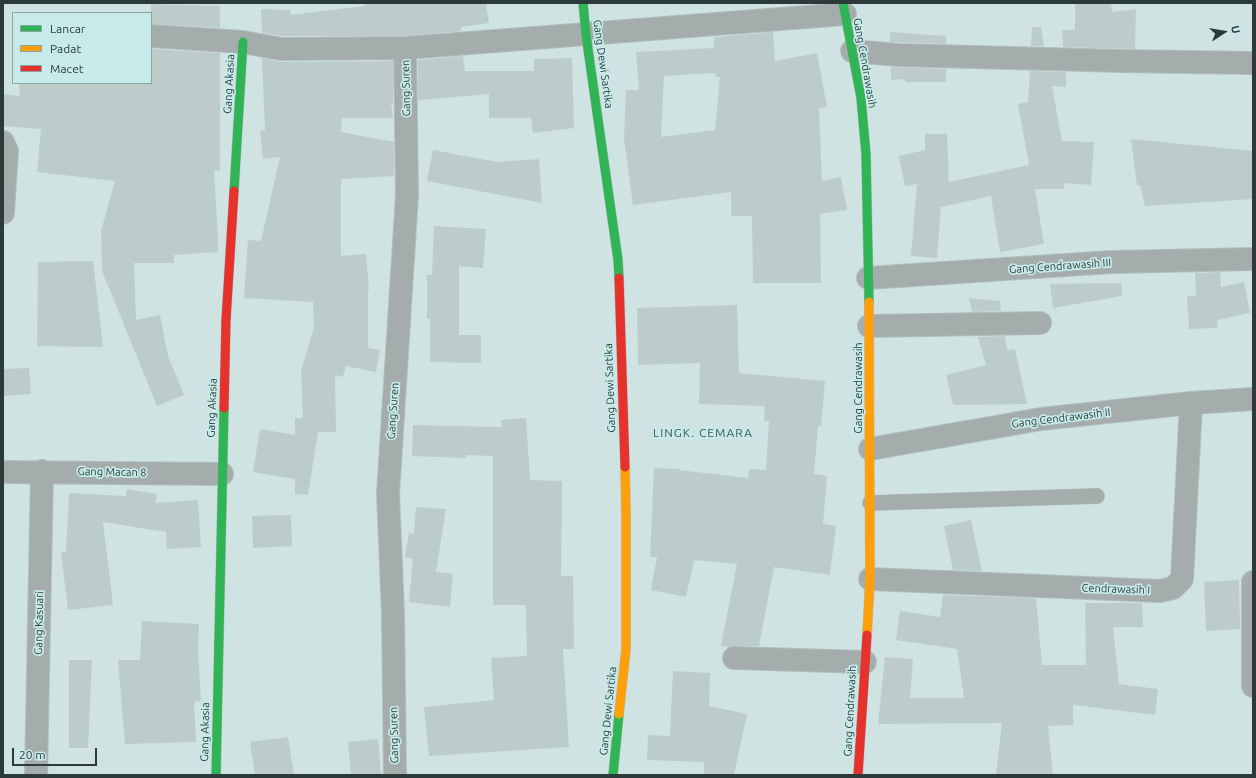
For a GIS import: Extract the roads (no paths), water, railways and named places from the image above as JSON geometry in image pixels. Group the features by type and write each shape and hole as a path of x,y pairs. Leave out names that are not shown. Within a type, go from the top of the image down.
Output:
{"street":[{"name":"Gang Dewi Sartika","path":"583,3 586,35 618,268 626,513 626,649 613,775"},
{"name":"Gang Suren","path":"152,36 243,42 281,49 405,48 586,35 844,9"},
{"name":"Gang Cendrawasih","path":"844,9 861,98 866,154 869,326 870,578 858,775"},
{"name":"Gang Akasia","path":"216,775 226,320 243,42"},
{"name":"Gang Suren","path":"395,775 393,614 388,494 407,195 405,48"},
{"path":"852,51 898,55 1253,63"},
{"path":"3,142 7,151 7,156 3,213"},
{"name":"Gang Cendrawasih III","path":"868,278 1112,262 1253,259"},
{"path":"869,326 1040,323"},
{"name":"Gang Cendrawasih II","path":"870,449 1041,419 1191,403 1253,399"},
{"name":"Cendrawasih I","path":"870,578 1160,591 1173,588 1182,579 1191,403"},
{"name":"Gang Macan 8","path":"3,472 42,471 222,474"},
{"name":"Gang Kasuari","path":"36,775 42,471"},
{"path":"1253,582 1253,686"},
{"path":"734,658 865,662"}],"lane":[{"path":"870,503 1097,496"}],"district":[{"name":"LINGK. CEMARA","path":"703,433"}]}
